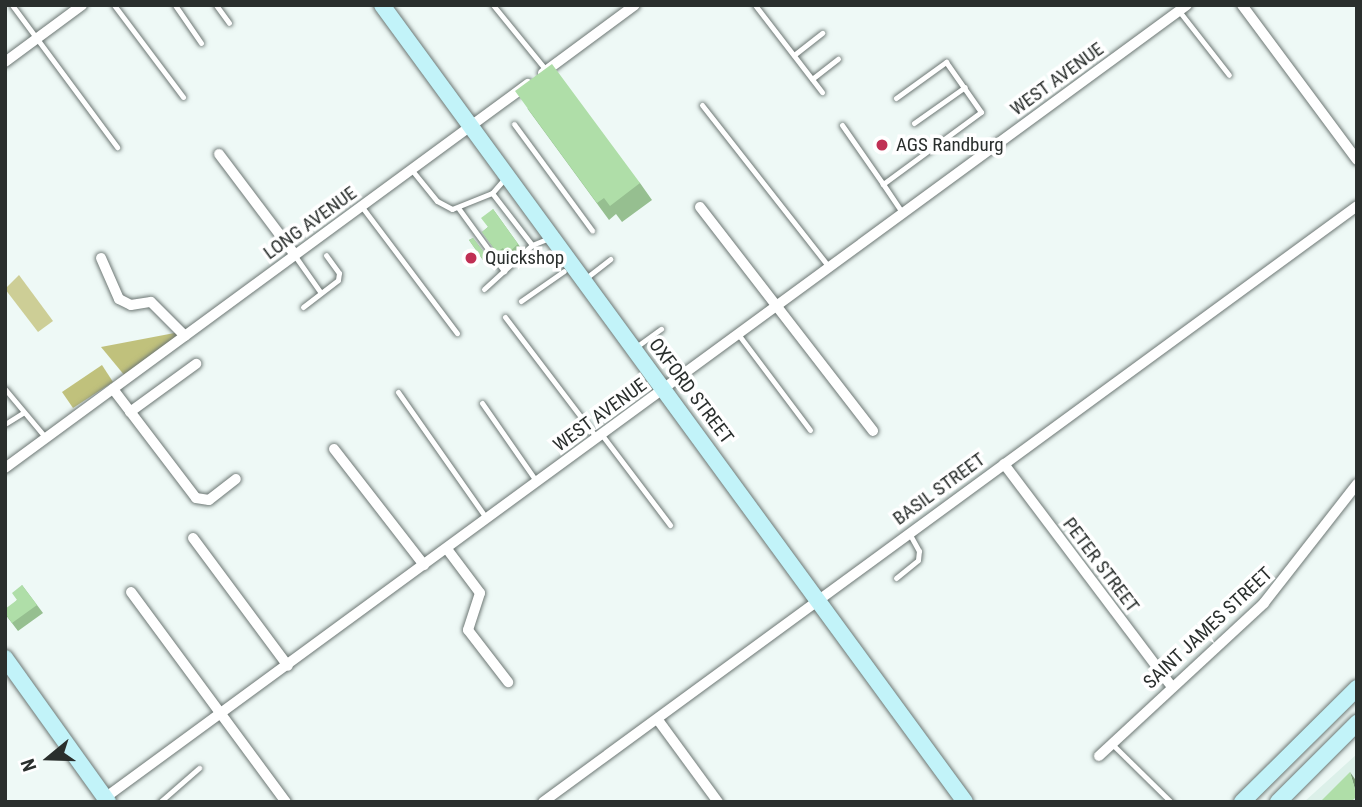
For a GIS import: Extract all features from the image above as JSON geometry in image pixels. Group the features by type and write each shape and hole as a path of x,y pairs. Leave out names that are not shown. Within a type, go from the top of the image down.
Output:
{"street":[{"name":"OXFORD STREET","path":"382,5 965,802"},
{"name":"LONG AVENUE","path":"5,468 635,5"},
{"path":"1242,5 1357,160"},
{"path":"5,62 81,6"},
{"name":"WEST AVENUE","path":"108,800 1183,8"},
{"path":"219,154 295,256"},
{"name":"BASIL STREET","path":"543,802 1357,206"},
{"path":"700,208 873,431"},
{"path":"101,258 119,299 158,306 185,336"},
{"path":"130,412 196,364"},
{"path":"113,389 196,498 209,500 236,479"},
{"path":"334,449 425,565"},
{"name":"PETER STREET","path":"1004,464 1171,686"},
{"name":"SAINT JAMES STREET","path":"1099,756 1171,686 1264,603 1357,484"},
{"path":"193,538 288,666"},
{"path":"447,549 480,593 468,630 508,682"},
{"path":"131,592 286,802"},
{"path":"5,658 108,800"},
{"path":"1242,802 1357,688"},
{"path":"658,720 718,802"},
{"path":"1278,802 1357,723"}],"lane":[{"path":"12,5 117,147"},
{"path":"114,5 183,97"},
{"path":"175,5 201,43"},
{"path":"216,5 229,23"},
{"path":"493,5 546,70"},
{"path":"755,5 822,92"},
{"path":"1183,8 1229,75"},
{"path":"794,55 822,33"},
{"path":"812,79 838,59"},
{"path":"883,184 979,116 981,109 946,62 896,98"},
{"path":"914,123 965,87"},
{"path":"702,105 829,267"},
{"path":"514,124 592,230"},
{"path":"842,125 903,214"},
{"path":"411,169 444,206 459,209 492,193 506,176"},
{"path":"492,193 532,245"},
{"path":"362,206 457,333"},
{"path":"459,209 504,271"},
{"path":"484,289 532,245 552,237"},
{"path":"303,307 340,277 326,255"},
{"path":"295,256 321,293"},
{"path":"584,280 610,259"},
{"path":"521,302 564,271"},
{"path":"505,317 670,525"},
{"path":"634,349 661,329"},
{"path":"738,334 810,430"},
{"path":"5,389 46,438"},
{"path":"398,393 487,519"},
{"path":"482,403 537,482"},
{"path":"5,424 24,412"},
{"path":"896,578 918,560 919,551 909,533"},
{"path":"1112,744 1171,802"},
{"path":"160,802 199,768"}],"shaded area":[{"path":"1357,754 1357,802 1304,802"}],"green space":[{"path":"19,275 53,321 38,332 5,289"},
{"path":"185,331 125,376 101,347"},
{"path":"102,365 113,382 73,408 62,392"}],"building":[{"path":"552,64 640,183 610,206 604,198 597,203 515,91"},
{"path":"493,209 518,244 507,254 503,248 497,252 482,232 488,227 481,218"},
{"path":"473,238 488,258 484,261 469,240"},
{"path":"22,585 37,605 12,623 5,609 17,600 12,593"},
{"path":"1350,772 1357,796 1353,802 1320,802"}],"place":[{"name":"AGS Randburg","path":"882,145"},
{"name":"Quickshop","path":"471,258"}]}
